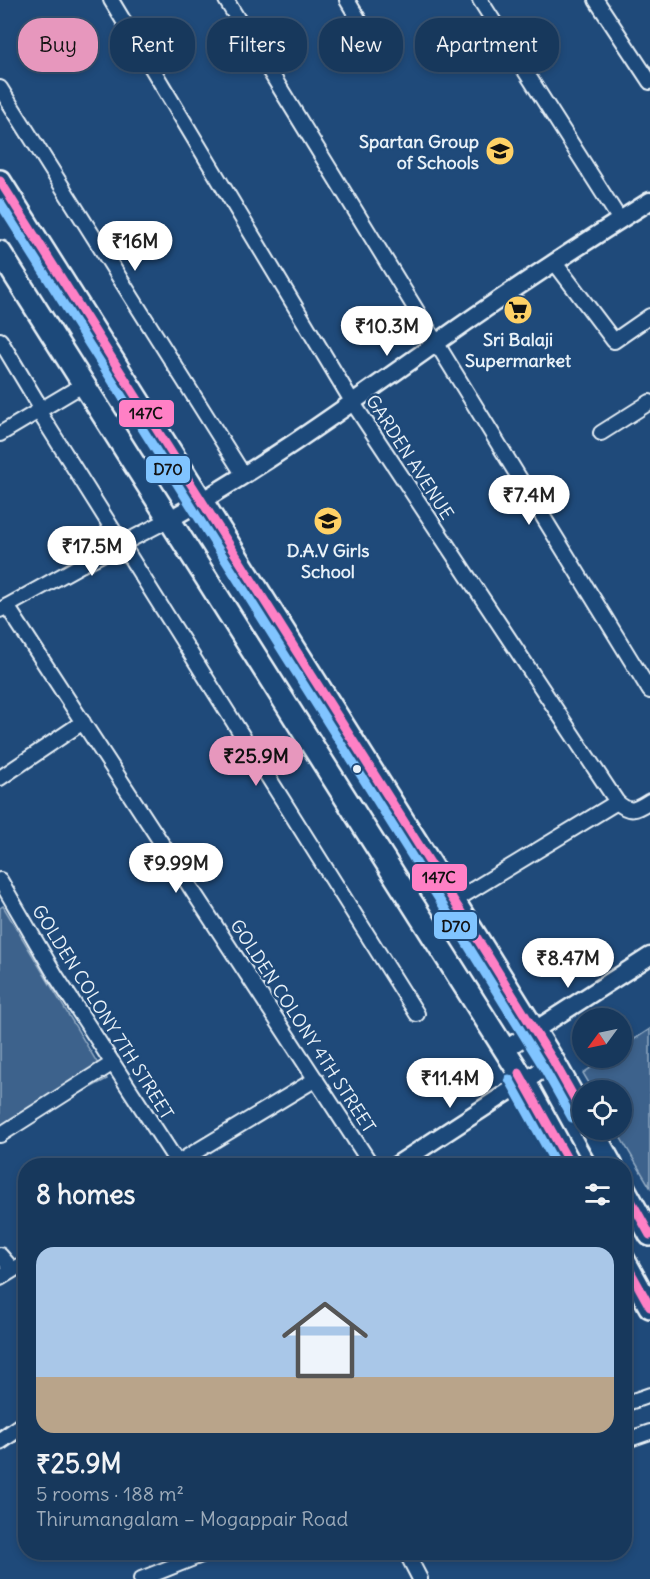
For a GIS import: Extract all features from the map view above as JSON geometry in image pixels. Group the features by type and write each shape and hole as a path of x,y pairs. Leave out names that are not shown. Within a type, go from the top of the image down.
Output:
{"main road":[{"path":"0,181 454,901 572,1094"},
{"path":"0,252 524,1080 567,1158"},
{"path":"598,1140 608,1158"},
{"path":"632,1202 650,1234"},
{"path":"632,1274 650,1307"}],"street":[{"name":"GARDEN AVENUE","path":"111,0 353,403 617,802"},
{"path":"226,0 650,691"},
{"path":"346,0 357,18"},
{"path":"596,0 650,82"},
{"path":"483,1 620,220"},
{"path":"0,88 243,474"},
{"path":"3,608 202,501 353,403 435,344 650,201"},
{"path":"555,263 614,341 650,316"},
{"path":"0,340 122,543 417,1014"},
{"path":"0,434 84,384"},
{"path":"601,433 650,402"},
{"name":"GOLDEN COLONY 4TH STREET","path":"3,608 83,722 367,1158"},
{"path":"0,778 83,722"},
{"path":"454,901 617,802 625,809 631,810 650,801"},
{"name":"GOLDEN COLONY 7TH STREET","path":"0,880 5,900 113,1063 171,1158"},
{"path":"504,1050 650,956"},
{"path":"407,1158 554,1062"},
{"path":"0,1135 113,1063"},
{"path":"185,1158 316,1079"},
{"path":"0,1255 13,1270"},
{"path":"0,1278 18,1267"},
{"path":"632,1401 650,1395"},
{"path":"0,1441 18,1429"},
{"path":"632,1438 650,1432"},
{"path":"141,1579 189,1560"},
{"path":"410,1560 420,1579"}],"shaded area":[{"path":"3,906 107,1079 0,1136 0,908"},
{"path":"650,1029 650,1187 622,1140 632,1140 632,1080 587,1080 583,1073 591,1068 632,1068 632,1041"}],"transit line":[{"name":"147C","path":"0,181 454,901 572,1094"},
{"name":"D70","path":"0,203 444,907 544,1068 572,1118"},
{"name":"147C","path":"519,1073 567,1158"},
{"name":"D70","path":"509,1079 553,1158"},
{"name":"147C","path":"632,1202 650,1235"},
{"name":"147C","path":"632,1274 650,1307"}],"place":[{"name":"Spartan Group of Schools","path":"500,151"},
{"name":"Sri Balaji Supermarket","path":"518,310"},
{"name":"D.A.V Girls School","path":"328,521"}]}
